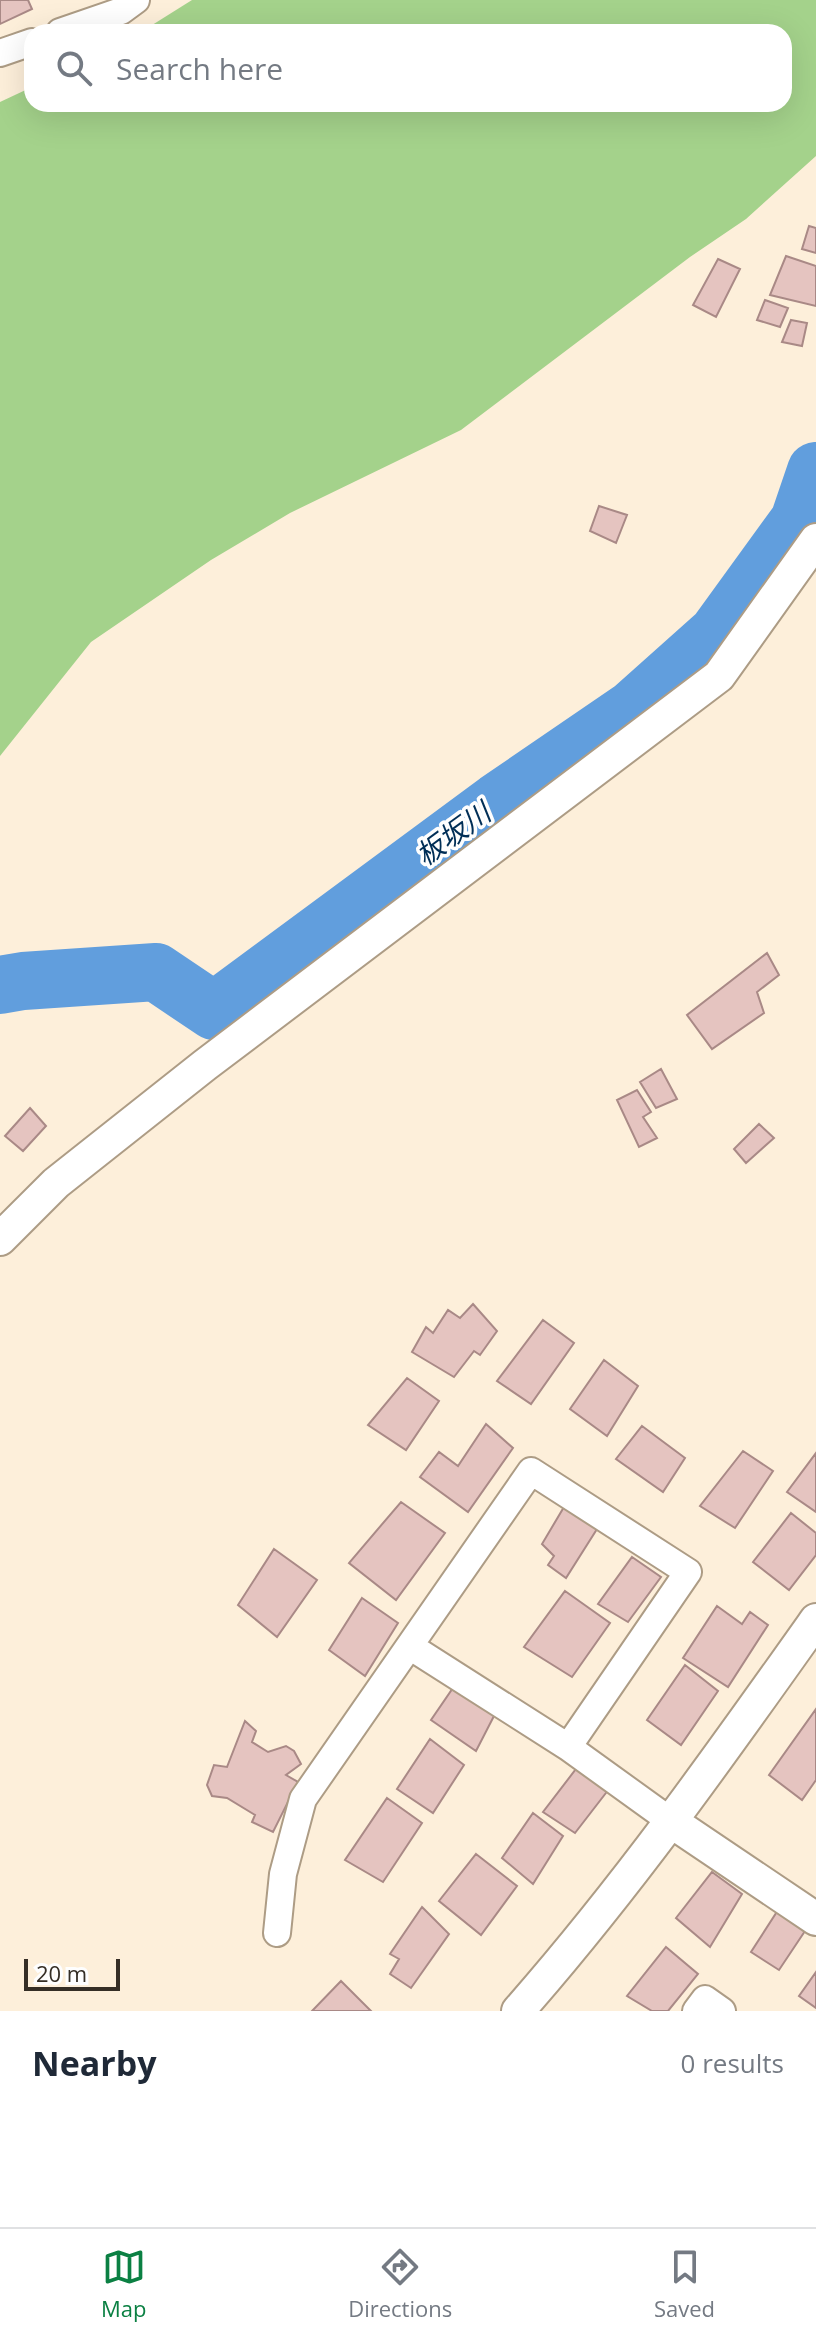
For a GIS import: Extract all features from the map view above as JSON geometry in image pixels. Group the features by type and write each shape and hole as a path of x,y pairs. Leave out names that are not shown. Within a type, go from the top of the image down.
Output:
{"street":[{"path":"83,24 121,11 136,0"},
{"path":"0,53 24,45"},
{"path":"0,1239 56,1183 205,1065 719,676 816,540"},
{"path":"277,1933 283,1874 303,1799 531,1471 688,1572 568,1747"},
{"path":"518,2011 672,1822 816,1620"},
{"path":"411,1647 568,1747 816,1919"},
{"path":"696,2011 705,1999 722,2011"}],"green space":[{"path":"192,0 816,0 816,156 746,219 690,257 461,430 290,513 211,560 91,642 0,756 0,102 24,91 24,112 792,112 792,24 154,24"}],"building":[{"path":"0,0 28,0 32,9 0,24"},
{"path":"809,226 816,228 816,253 802,249"},
{"path":"786,256 816,266 816,306 770,295"},
{"path":"718,259 740,269 716,317 693,305"},
{"path":"765,300 788,308 780,327 757,320"},
{"path":"791,320 807,323 802,346 782,342"},
{"path":"599,506 627,515 616,543 590,531"},
{"path":"767,953 779,975 757,992 764,1013 712,1049 687,1015"},
{"path":"661,1069 677,1099 656,1108 640,1082"},
{"path":"637,1090 651,1112 643,1117 657,1138 639,1147 617,1100"},
{"path":"30,1108 46,1126 23,1151 5,1136"},
{"path":"759,1124 774,1138 746,1163 734,1149"},
{"path":"473,1304 497,1331 480,1355 474,1351 454,1377 412,1352 426,1327 433,1333 448,1310 460,1318"},
{"path":"543,1320 574,1343 531,1404 497,1381"},
{"path":"604,1360 638,1386 607,1436 570,1409"},
{"path":"407,1378 439,1401 406,1450 368,1425"},
{"path":"486,1424 513,1448 468,1512 420,1477 439,1452 458,1466"},
{"path":"642,1426 685,1458 663,1492 616,1459"},
{"path":"743,1451 773,1471 735,1528 700,1506"},
{"path":"816,1453 816,1512 787,1492"},
{"path":"401,1502 445,1533 396,1600 349,1563"},
{"path":"564,1507 597,1529 566,1578 548,1565 554,1556 542,1544"},
{"path":"791,1513 816,1533 816,1555 789,1590 753,1562"},
{"path":"274,1549 317,1580 277,1637 238,1605"},
{"path":"632,1557 661,1577 628,1622 598,1604"},
{"path":"565,1591 610,1623 572,1677 524,1647"},
{"path":"362,1598 398,1623 365,1676 329,1650"},
{"path":"717,1606 742,1624 750,1612 768,1625 728,1687 683,1658"},
{"path":"685,1665 718,1691 681,1745 647,1720"},
{"path":"455,1685 495,1714 476,1751 431,1720"},
{"path":"816,1709 816,1780 802,1800 769,1775"},
{"path":"245,1721 256,1731 252,1742 268,1752 286,1746 294,1751 301,1764 286,1775 298,1782 273,1832 252,1822 255,1815 227,1798 212,1796 207,1785 214,1765 227,1767"},
{"path":"430,1739 464,1765 433,1813 397,1789"},
{"path":"579,1765 609,1789 575,1833 543,1812"},
{"path":"387,1798 422,1823 383,1882 345,1860"},
{"path":"533,1813 563,1836 533,1884 502,1858"},
{"path":"476,1854 517,1886 481,1935 439,1901"},
{"path":"712,1872 742,1894 710,1947 676,1918"},
{"path":"422,1907 449,1934 411,1988 390,1974 399,1959 390,1954"},
{"path":"780,1907 807,1928 779,1970 751,1952"},
{"path":"666,1947 698,1974 668,2011 652,2011 627,1996"},
{"path":"816,1972 816,2008 799,1996"},
{"path":"341,1981 371,2011 312,2011"}],"waterway":[{"name":"板坂川","path":"0,985 156,972 214,1011 497,802 633,709 717,634 799,521 816,471"}]}
